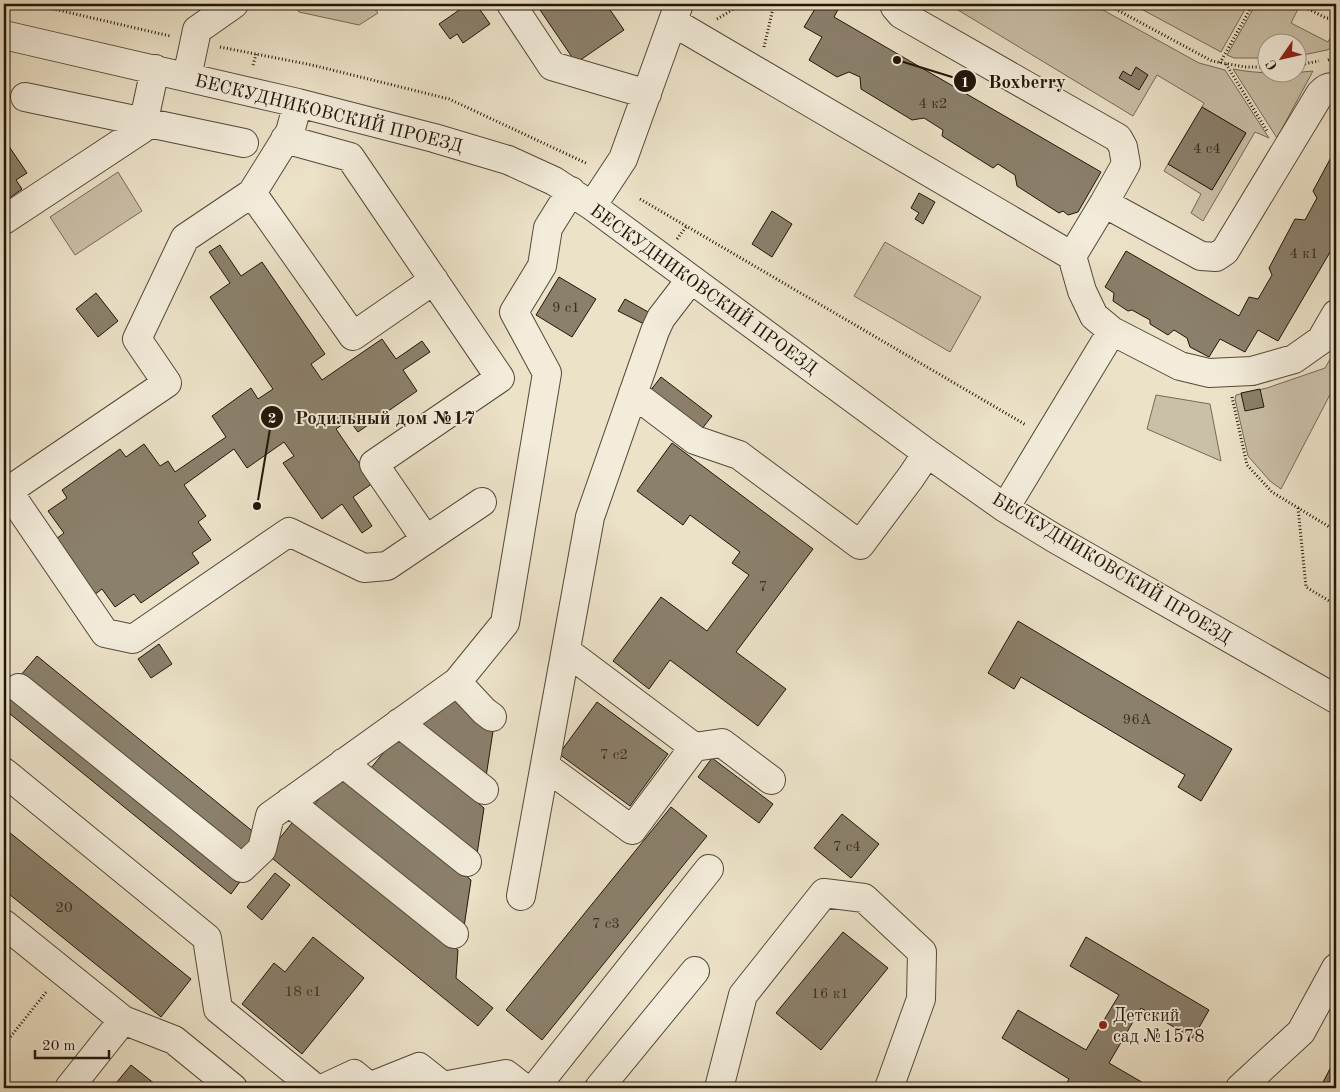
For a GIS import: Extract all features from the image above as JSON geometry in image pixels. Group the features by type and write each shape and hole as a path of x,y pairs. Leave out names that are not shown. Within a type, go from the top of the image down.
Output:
{"street":[{"path":"187,77 197,30 234,4"},
{"path":"510,4 552,66 647,94"},
{"path":"894,4 901,14 1118,138 1123,147 1126,164 1072,256"},
{"path":"19,688 242,868 262,849 270,816 457,682 505,623 548,373 514,312 542,266 548,228 624,159 674,11 758,71 1072,256 1082,292 1094,316 1112,331 1180,366 1209,373 1252,371 1294,359 1321,340 1336,314"},
{"name":"БЕСКУДНИКОВСКИЙ ПРОЕЗД","path":"4,35 298,103 434,138 508,160 554,181 1005,508 1336,699"},
{"path":"4,220 142,129 155,70"},
{"path":"1104,203 1200,256 1216,257 1225,251 1320,94 1326,88 1332,87 1336,89"},
{"path":"25,97 244,143"},
{"path":"298,103 290,132 252,193 185,238 137,339 167,382 8,491 105,634 133,639 289,532 364,568 387,566 482,502"},
{"path":"286,139 350,157 500,378 374,464 426,540"},
{"path":"252,193 352,336 434,280"},
{"path":"521,896 590,517 655,331 661,318 691,279"},
{"path":"1005,508 1112,331"},
{"path":"633,393 695,440 739,455 860,545 927,453"},
{"path":"566,651 694,747 722,743 771,780"},
{"path":"457,682 492,717"},
{"path":"399,723 484,790"},
{"path":"545,766 632,830 694,747"},
{"path":"343,763 467,862"},
{"path":"4,772 207,938 218,1009 315,1088"},
{"path":"289,802 454,934"},
{"path":"535,1088 708,869"},
{"path":"719,1088 743,994 824,893 864,898 922,952 921,1000 889,1088"},
{"path":"4,924 123,1020 174,1040 233,1088"},
{"path":"1240,1088 1301,1032 1336,968"},
{"path":"599,1088 695,971"},
{"path":"69,1088 123,1020"},
{"path":"324,1088 354,1074 370,1087 418,1067 443,1086 506,1074 524,1088"}],"path":[{"path":"32,4 194,42 312,65 449,99 589,164"},
{"path":"758,71 774,4"},
{"path":"1106,4 1212,61 1245,67 1258,67"},
{"path":"1220,63 1253,4"},
{"path":"1299,4 1326,18 1336,19"},
{"path":"1308,63 1336,57"},
{"path":"1225,64 1283,157"},
{"path":"640,199 1048,438"},
{"path":"674,243 686,227"},
{"path":"1226,372 1247,465 1272,492 1336,531"},
{"path":"1298,508 1306,587 1336,605"},
{"path":"4,1045 63,971"}],"shaded area":[{"path":"294,4 372,4 378,13 359,25 299,12"},
{"path":"948,4 1092,4 1199,63 1225,70 1269,138 1255,132 1203,221 1191,213 1201,194 1164,171 1168,164 1212,190 1246,133 1202,107 1204,103 1157,75 1133,116"},
{"path":"1132,4 1248,4 1221,52"},
{"path":"1256,4 1290,4 1298,9 1291,23 1328,42 1336,28 1336,46 1327,50 1308,54 1308,32 1258,32 1258,58 1234,58 1227,55"},
{"path":"1233,69 1258,72 1258,82 1307,82 1277,138"},
{"path":"1313,71 1308,80 1308,72"},
{"path":"118,172 142,211 75,255 50,217"},
{"path":"885,242 981,297 950,352 854,296"},
{"path":"1336,349 1336,383 1281,489 1270,481 1248,456 1235,399 1236,395 1267,388 1325,368"},
{"path":"1156,395 1210,404 1221,461 1147,429"}],"building":[{"path":"396,4 410,4 401,10"},
{"path":"468,4 476,4 490,24 463,43 457,34 450,39 439,24"},
{"path":"536,4 606,4 624,30 576,63"},
{"path":"818,4 841,4 834,17 1101,172 1078,212 1068,215 1063,211 1059,213 1017,186 1015,175 998,164 993,168 942,136 943,130 924,118 912,120 861,89 860,77 849,72 837,77 809,60 822,37 804,27"},
{"path":"1136,67 1148,75 1139,90 1119,78 1123,71 1131,76"},
{"path":"1202,107 1246,133 1212,190 1168,164"},
{"path":"4,139 27,173 16,180 22,189 4,202"},
{"path":"1336,148 1336,242 1278,341 1258,330 1245,352 1220,339 1209,357 1190,347 1187,338 1174,330 1168,335 1150,324 1150,320 1132,310 1128,311 1113,301 1114,293 1105,287 1126,251 1239,316 1249,297 1258,299 1272,275 1269,268 1295,219 1305,220 1317,198 1313,191"},
{"path":"919,193 935,202 923,224 915,219 919,213 911,208"},
{"path":"772,211 792,224 772,257 752,244"},
{"path":"220,245 241,276 262,262 325,354 311,364 322,380 382,339 396,359 422,341 430,352 403,370 417,391 358,432 349,420 336,429 373,483 353,497 372,526 362,533 342,504 322,519 283,463 294,456 284,442 247,468 234,449 184,485 206,516 198,522 211,540 192,553 199,563 141,603 134,594 115,607 102,589 94,595 56,539 64,533 48,511 67,498 62,490 120,449 126,457 144,444 160,466 168,461 175,472 226,437 212,416 251,388 258,399 273,389 210,297 230,283 209,252"},
{"path":"559,277 596,299 572,337 536,315"},
{"path":"96,293 118,321 98,337 76,309"},
{"path":"625,299 650,313 644,324 618,311"},
{"path":"661,377 712,416 701,430 650,391"},
{"path":"1260,389 1264,407 1245,411 1241,393"},
{"path":"672,443 813,549 736,652 786,689 758,726 670,660 649,689 613,661 661,597 707,631 749,575 732,563 740,552 690,515 683,525 637,491"},
{"path":"4,457 10,467 4,471"},
{"path":"1018,621 1232,749 1201,801 1178,787 1185,775 1021,677 1014,689 988,673"},
{"path":"159,644 172,664 151,678 138,659"},
{"path":"37,656 256,834 240,853 21,675"},
{"path":"10,690 242,879 231,894 4,709 4,698"},
{"path":"446,692 493,731 486,777 421,723"},
{"path":"597,702 668,754 630,806 559,754"},
{"path":"397,736 484,808 477,854 371,768"},
{"path":"712,758 773,804 759,823 698,777"},
{"path":"340,773 471,880 464,927 314,805"},
{"path":"671,807 707,836 542,1040 506,1010"},
{"path":"842,814 879,844 851,878 814,848"},
{"path":"296,818 458,950 456,978 493,1008 478,1026 267,854"},
{"path":"4,828 191,979 161,1017 4,890"},
{"path":"275,873 290,885 262,920 247,907"},
{"path":"843,932 888,968 821,1050 776,1013"},
{"path":"313,937 364,978 302,1054 242,1004 274,963 285,972"},
{"path":"1086,937 1209,1010 1193,1038 1141,1008 1109,1063 1152,1088 1064,1088 1069,1079 1002,1038 1018,1010 1086,1050 1119,995 1070,966"},
{"path":"1336,1056 1336,1088 1320,1088 1332,1065"},
{"path":"131,1065 160,1088 112,1088"}],"place":[{"name":"Boxberry","path":"897,60"},
{"name":"Родильный дом №17","path":"257,506"},
{"name":"Детский сад №1578","path":"1103,1025"}]}
